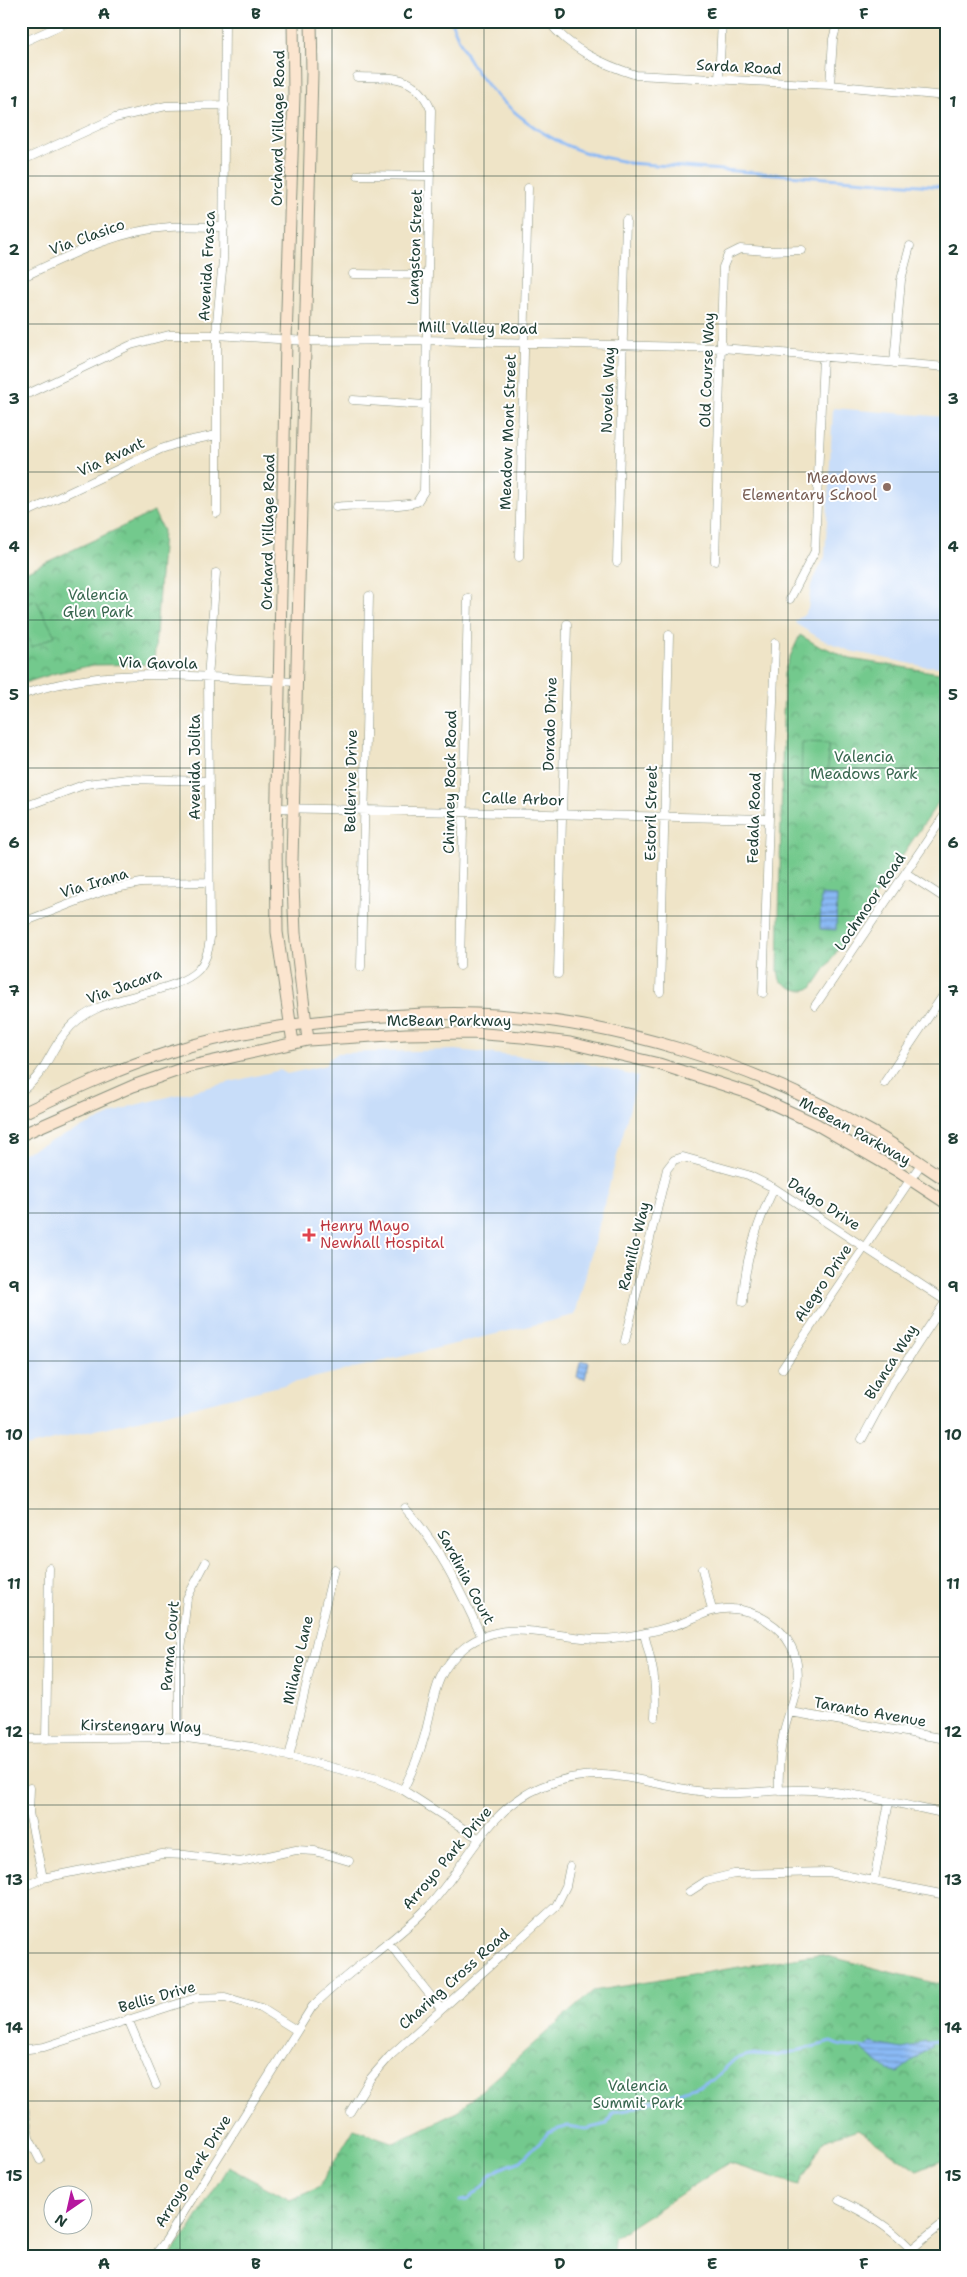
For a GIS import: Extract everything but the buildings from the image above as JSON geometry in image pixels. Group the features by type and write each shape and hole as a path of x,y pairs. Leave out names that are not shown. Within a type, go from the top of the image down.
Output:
{"main road":[{"name":"Orchard Village Road","path":"293,21 294,95 286,340 277,808 277,932 293,1043"},
{"path":"308,1040 294,915 294,808 312,73 311,21"},
{"name":"McBean Parkway","path":"21,1114 98,1077 172,1051 290,1025 306,1022 418,1014 475,1014 533,1018 600,1029 706,1057 762,1078 819,1104 873,1132 946,1180"},
{"path":"570,1043 584,1032 600,1029"},
{"name":"McBean Parkway","path":"21,1135 133,1086 187,1067 293,1043 308,1040 406,1034 472,1033 570,1043 658,1064 749,1094 816,1124 910,1179 946,1203"}],"street":[{"path":"21,43 70,21"},
{"name":"Avenida Frasca","path":"217,513 217,335 224,227 225,21"},
{"name":"Sarda Road","path":"548,21 559,34 584,53 610,66 636,75 830,85 946,96"},
{"path":"719,80 722,21"},
{"path":"830,85 833,40 838,21"},
{"name":"Langston Street","path":"336,507 358,504 406,505 417,502 424,491 431,110 422,92 412,84 399,78 357,77"},
{"path":"21,161 115,118 166,106 225,105"},
{"path":"358,175 430,176"},
{"name":"Meadow Mont Street","path":"519,557 528,188"},
{"name":"Novela Way","path":"617,562 626,220"},
{"name":"Via Clasico","path":"21,278 83,249 121,236 168,227 224,227"},
{"path":"894,363 901,280 910,246"},
{"name":"Old Course Way","path":"715,561 723,267 728,255 740,249 766,251 802,250"},
{"path":"353,274 428,275"},
{"name":"Mill Valley Road","path":"21,397 131,345 169,335 217,335 306,341 426,340 722,348 946,367"},
{"path":"790,599 816,550 823,356"},
{"path":"353,400 425,406"},
{"name":"Via Avant","path":"21,515 161,449 182,442 217,435"},
{"name":"Avenida Jolita","path":"204,961 210,938 208,882 208,678 216,573"},
{"name":"Bellerive Drive","path":"361,968 369,596"},
{"name":"Chimney Rock Road","path":"460,966 468,598"},
{"name":"Dorado Drive","path":"558,974 567,624"},
{"name":"Estoril Street","path":"660,992 669,635"},
{"name":"Fedala Road","path":"764,994 775,643"},
{"name":"Via Gavola","path":"21,694 45,686 92,677 150,674 297,682"},
{"path":"21,808 86,784 127,779 209,781"},
{"name":"Calle Arbor","path":"277,808 768,819"},
{"name":"Lochmoor Road","path":"815,1006 946,813"},
{"path":"906,873 946,899"},
{"name":"Via Irana","path":"21,923 106,890 141,883 208,882"},
{"name":"Via Jacara","path":"21,1091 40,1075 64,1034 81,1017 101,1006 185,979 199,969 204,961"},
{"path":"884,1083 946,991"},
{"name":"Dalgo Drive","path":"674,1160 683,1158 748,1175 774,1188 946,1301"},
{"name":"Ramillo Way","path":"625,1341 667,1169 674,1160"},
{"name":"Alegro Drive","path":"782,1369 921,1164"},
{"path":"743,1302 744,1278 754,1237 774,1188"},
{"name":"Blanca Way","path":"862,1439 892,1383 946,1301"},
{"name":"Sardinia Court","path":"405,1508 425,1530 449,1568 482,1637"},
{"name":"Parma Court","path":"179,1737 179,1667 187,1598 206,1562"},
{"path":"46,1739 49,1568"},
{"name":"Milano Lane","path":"289,1757 334,1569"},
{"path":"702,1569 712,1610"},
{"path":"403,1790 422,1746 434,1693 444,1669 467,1645 482,1637 514,1629 604,1639 644,1634 677,1625 712,1610 733,1609 753,1613 776,1627 791,1646 797,1670 797,1691 784,1729 780,1755 779,1791"},
{"path":"644,1634 655,1672 655,1717"},
{"name":"Taranto Avenue","path":"790,1712 946,1738"},
{"name":"Kirstengary Way","path":"21,1739 179,1737 242,1746 378,1779 403,1790 478,1838"},
{"name":"Arroyo Park Drive","path":"154,2256 165,2242 312,2007 332,1986 388,1942 427,1908 478,1838 492,1822 517,1800 540,1787 574,1777 602,1774 624,1776 686,1789 718,1793 812,1790 889,1802 946,1814"},
{"path":"30,1788 30,1813 43,1878"},
{"path":"874,1880 889,1802"},
{"path":"21,1888 43,1878 162,1854 240,1862 296,1850 315,1851 350,1861"},
{"name":"Charing Cross Road","path":"350,2112 370,2079 390,2056 556,1906 566,1886 570,1866"},
{"path":"688,1892 706,1881 734,1874 828,1872 946,1894"},
{"path":"388,1942 441,2009"},
{"name":"Bellis Drive","path":"21,2050 44,2047 196,1998 225,1997 261,2008 296,2030"},
{"path":"128,2019 156,2085"},
{"path":"21,2084 29,2138 40,2160"},
{"path":"839,2200 875,2218 911,2249"},
{"path":"903,2256 946,2220"}],"shaded area":[{"name":"Meadows Elementary School","path":"833,408 946,417 946,667 922,666 850,651 821,639 796,624 795,621 804,615 808,609 811,585 825,557"},
{"name":"Henry Mayo Newhall Hospital","path":"456,1050 584,1063 638,1077 575,1315 21,1448 21,1154 131,1106 280,1070 287,1074 326,1065 329,1059 338,1053"}],"green space":[{"name":"Valencia Glen Park","path":"154,512 163,531 154,664 93,665 56,673 21,684 21,574"},
{"path":"36,600 55,636 32,647 21,625 21,607"},
{"name":"Valencia Meadows Park","path":"800,635 822,648 850,659 946,674 946,791 812,988 803,990 792,988 780,980 778,970 784,674"},
{"path":"802,743 828,744 828,787 801,787"},
{"name":"Valencia Summit Park","path":"819,1954 946,1986 946,2159 917,2171 858,2129 824,2140 799,2185 728,2163 614,2238 613,2256 482,2256 481,2252 436,2256 170,2256 186,2235 228,2167 290,2200 318,2188 354,2129 394,2143 457,2112 593,1991"}],"water":[{"path":"821,895 837,896 836,930 820,929"},
{"path":"580,1362 589,1362 585,1379 577,1377"},
{"path":"923,2040 932,2041 931,2047 898,2072 887,2070 861,2049 871,2043 902,2049 912,2047"}],"waterway":[{"path":"451,21 465,52 477,71 502,101 550,137 584,152 629,163 946,187"},
{"path":"929,2042 946,2040"},
{"path":"460,2201 468,2200 486,2184 489,2176 499,2169 521,2161 548,2133 567,2126 586,2129 607,2124 613,2112 628,2110 713,2080 735,2059 749,2055 776,2056 832,2042 866,2048"}],"place":[{"name":"Meadows Elementary School","path":"887,487"},
{"name":"Henry Mayo Newhall Hospital","path":"309,1235"}]}
